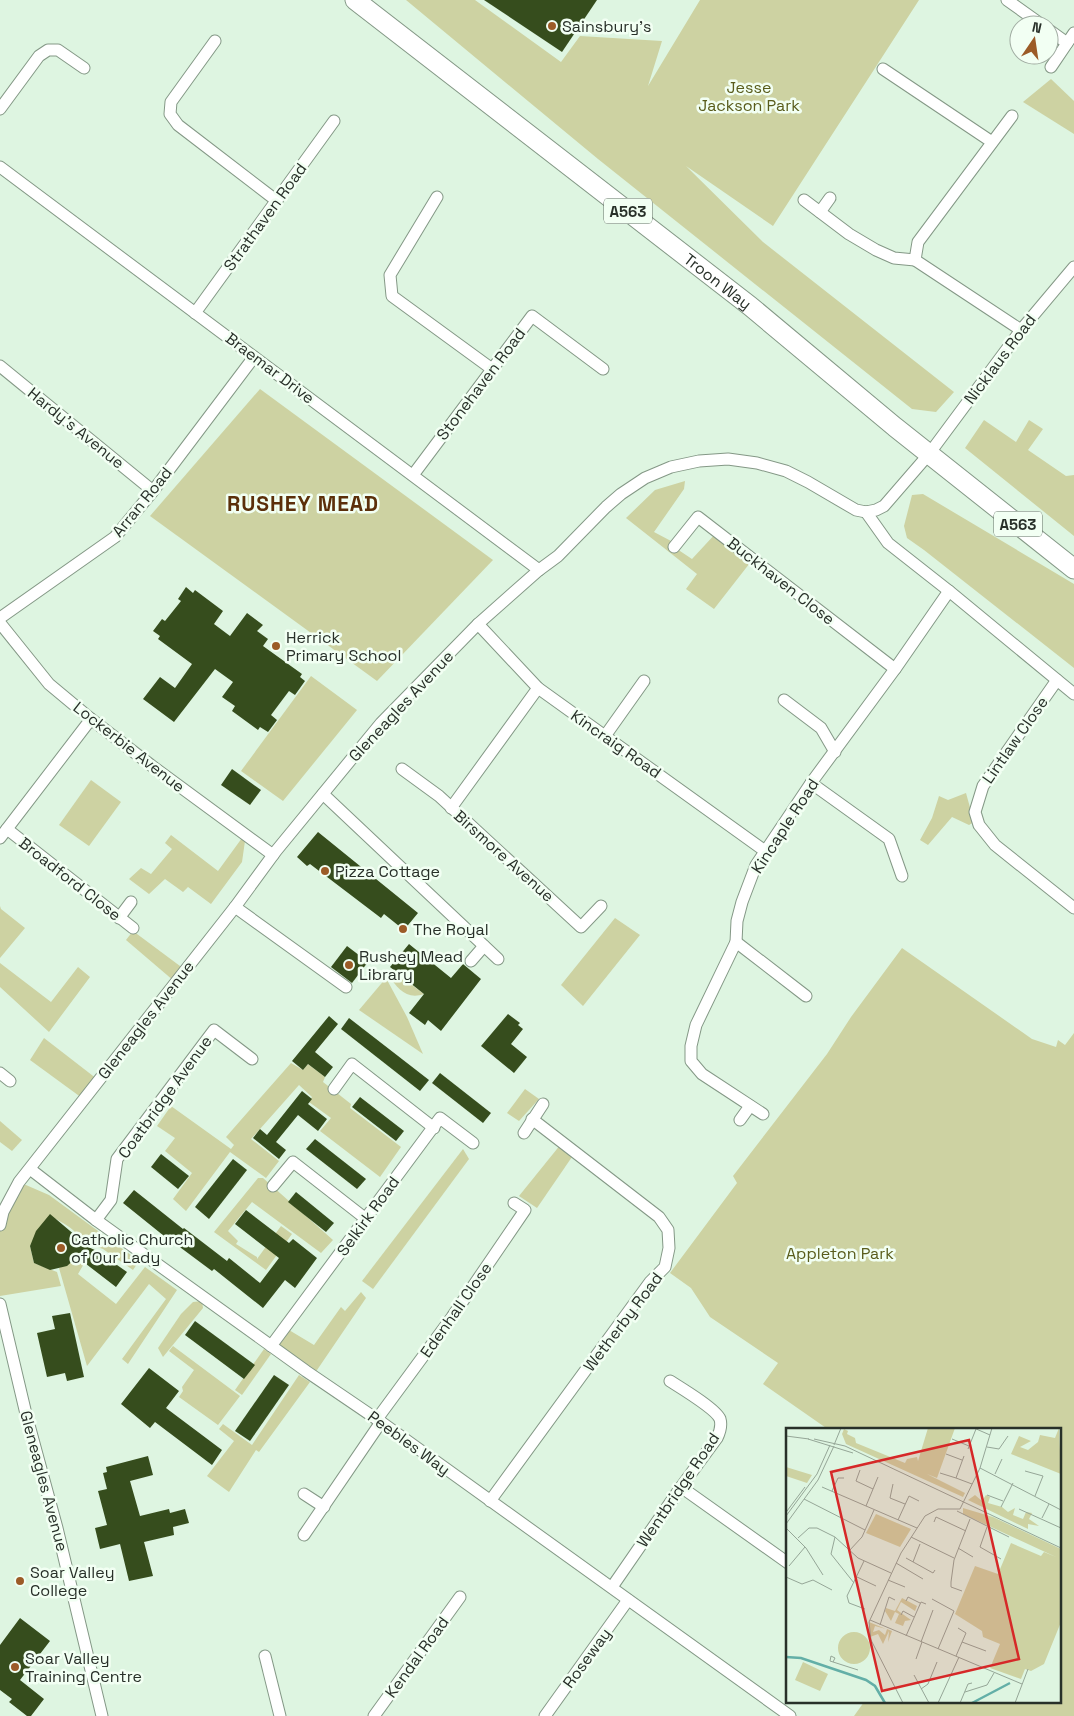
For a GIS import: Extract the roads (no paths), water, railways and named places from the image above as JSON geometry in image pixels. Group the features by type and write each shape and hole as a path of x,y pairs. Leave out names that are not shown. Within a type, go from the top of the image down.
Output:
{"highway":[{"name":"Troon Way","path":"355,0 750,306 895,428 1074,569"}],"street":[{"path":"1007,0 1028,15"},
{"path":"1051,67 1070,38"},
{"path":"216,41 171,102 170,114 178,125 277,201"},
{"path":"0,108 39,56 48,50 58,50 84,68"},
{"path":"883,69 992,142"},
{"path":"915,260 918,242 1012,116"},
{"name":"Strathaven Road","path":"195,312 334,121"},
{"name":"Braemar Drive","path":"0,167 539,570"},
{"path":"437,197 390,275 392,296 492,369"},
{"path":"820,212 830,198"},
{"path":"804,200 849,234 894,258 915,260 1021,330"},
{"name":"Nicklaus Road","path":"929,454 1021,330 1074,267"},
{"name":"Stonehaven Road","path":"413,474 532,316 603,369"},
{"name":"Arran Road","path":"0,618 115,537 153,491 254,356"},
{"name":"Hardy's Avenue","path":"0,366 153,491"},
{"path":"929,454 884,506 866,512 888,543 1074,694"},
{"name":"Gleneagles Avenue","path":"0,1225 3,1212 19,1182 236,907 273,855 381,723 478,624 539,570 558,556 606,507 645,478 672,467 699,461 728,459 757,463 786,471 844,504 856,510 866,512"},
{"name":"Buckhaven Close","path":"674,547 698,517 895,669"},
{"name":"Kincaple Road","path":"762,1114 702,1074 691,1061 691,1046 696,1025 736,942 737,922 742,902 756,865 811,783 895,669 949,591"},
{"name":"Lockerbie Avenue","path":"0,623 48,684 91,719 273,855"},
{"name":"Kincraig Road","path":"478,624 538,688 765,851"},
{"name":"Lintlaw Close","path":"1056,680 983,786 975,812 979,825 995,845 1074,908"},
{"path":"605,736 644,681"},
{"path":"451,808 538,688"},
{"path":"784,700 821,728 834,752"},
{"path":"4,834 91,719"},
{"name":"Birsmore Avenue","path":"402,768 439,796 582,927 601,906"},
{"path":"811,783 889,839 902,876"},
{"path":"323,794 498,959"},
{"name":"Broadford Close","path":"4,834 132,928"},
{"path":"119,918 131,902"},
{"path":"236,907 346,987"},
{"path":"736,942 806,996"},
{"path":"471,961 484,946"},
{"name":"Coatbridge Avenue","path":"96,1220 110,1200 117,1159 214,1030 252,1059"},
{"path":"334,1089 352,1064 434,1128 440,1118 473,1142"},
{"path":"0,1073 10,1080"},
{"path":"524,1133 543,1104"},
{"path":"740,1120 750,1106"},
{"name":"Wetherby Road","path":"490,1501 650,1282 665,1267 669,1248 668,1230 659,1217 532,1119"},
{"name":"Selkirk Road","path":"270,1346 434,1128"},
{"path":"273,1186 293,1162 366,1219"},
{"name":"Peebles Way","path":"30,1169 96,1220 270,1346 379,1420 790,1716"},
{"path":"514,1203 535,1218"},
{"name":"Edenhall Close","path":"304,1535 379,1420 525,1210"},
{"name":"Gleneagles Avenue","path":"0,1304 102,1716"},
{"name":"Wentbridge Road","path":"612,1587 717,1438 721,1425 716,1413 670,1381"},
{"path":"681,1487 786,1562"},
{"path":"304,1494 324,1507"},
{"name":"Kendal Road","path":"374,1716 460,1598"},
{"name":"Roseway","path":"545,1716 628,1600"},
{"path":"265,1656 280,1716"}],"place":[{"name":"Sainsbury's","path":"552,26"},
{"name":"Herrick Primary School","path":"276,646"},
{"name":"Pizza Cottage","path":"325,871"},
{"name":"The Royal","path":"403,929"},
{"name":"Rushey Mead Library","path":"349,965"},
{"name":"Catholic Church of Our Lady","path":"61,1248"},
{"name":"Soar Valley College","path":"20,1581"},
{"name":"Soar Valley Training Centre","path":"15,1667"}],"district":[{"name":"RUSHEY MEAD","path":"303,503"}],"park label":[{"name":"Jesse Jackson Park","path":"749,96"},
{"name":"Appleton Park","path":"840,1253"}]}
